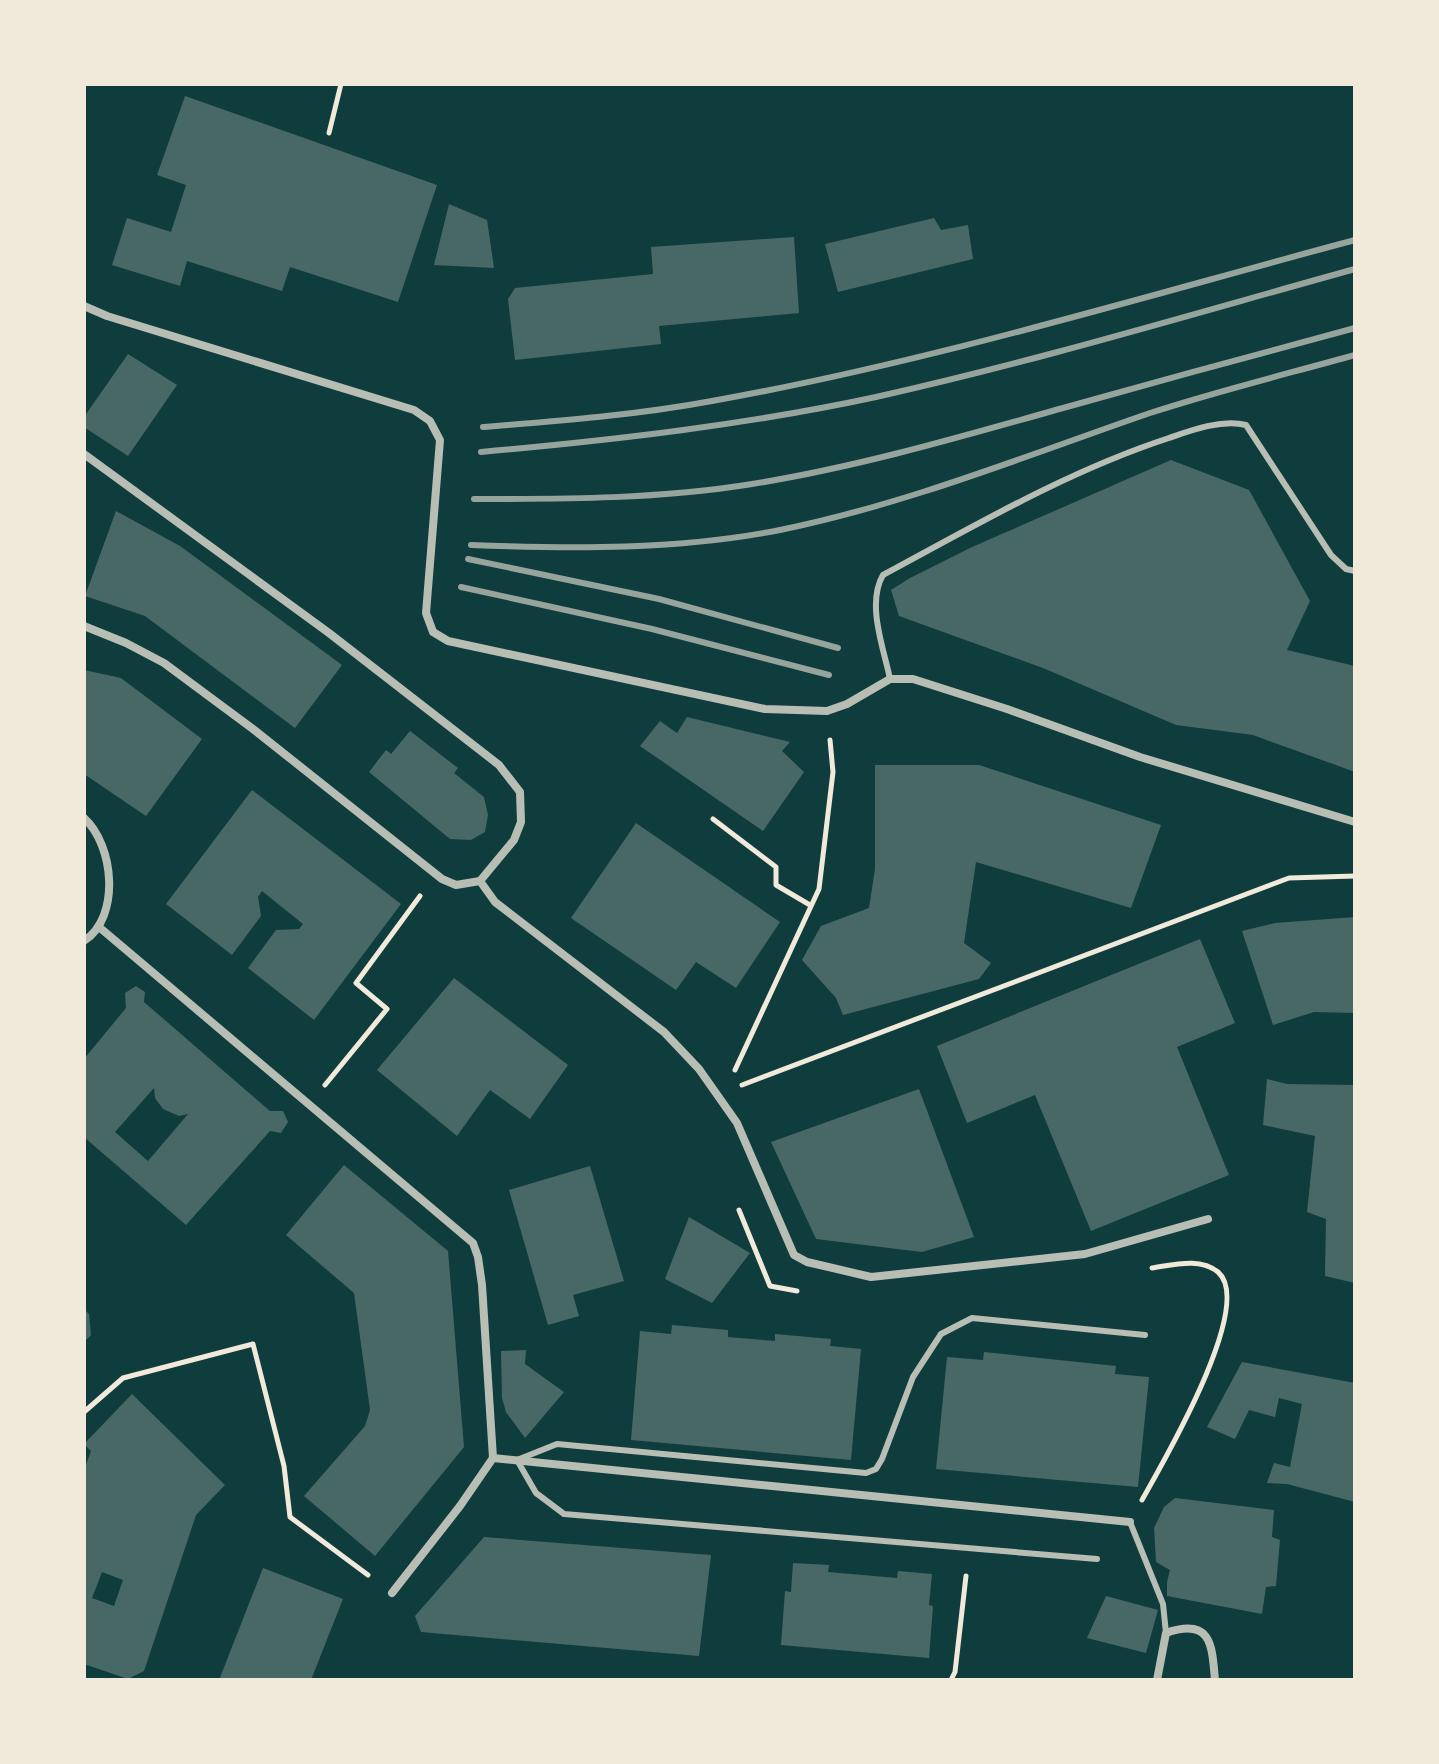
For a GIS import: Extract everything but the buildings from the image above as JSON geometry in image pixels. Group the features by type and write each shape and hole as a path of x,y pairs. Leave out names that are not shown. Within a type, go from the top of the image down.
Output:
{"street":[{"path":"84,306 94,312 414,410 430,421 440,440 426,613 433,632 448,641 765,709 827,711 847,704 890,679 913,679 1140,757 1355,822"},
{"path":"84,454 329,633 499,765 520,792 521,822 514,840 480,881 456,885 435,875 253,729 164,663 84,626"},
{"path":"84,818 91,824 101,843 108,873 107,895 99,927 84,941"},
{"path":"480,881 495,902 664,1032 699,1069 737,1123 794,1255 807,1262 871,1277 1085,1254 1208,1219"},
{"path":"99,927 473,1243 482,1285 493,1458 392,1593"},
{"path":"493,1458 1130,1522"},
{"path":"1157,1680 1166,1633 1176,1629 1198,1631 1207,1636 1212,1643 1215,1680"}],"lane":[{"path":"890,679 876,607 879,582 883,575 1046,487 1192,430 1236,422 1246,425 1331,555 1346,569 1355,571"},
{"path":"1097,1559 564,1514 536,1493 517,1460 557,1444 866,1473 876,1469 882,1459 913,1377 941,1334 972,1318 1145,1335"},
{"path":"1130,1522 1163,1604 1166,1633"}],"path":[{"path":"329,133 341,84"},
{"path":"733,1076 819,889 833,772"},
{"path":"713,819 776,867 776,885 810,905"},
{"path":"741,1085 1289,878 1355,876"},
{"path":"319,1092 387,1009 356,983 409,911"},
{"path":"84,1412 123,1378 253,1344 284,1466 290,1517 392,1593"},
{"path":"951,1680 955,1672 967,1547"}],"railway":[{"path":"483,427 655,410 793,385 955,348 1355,240"},
{"path":"481,452 680,430 778,416 876,397 1056,352 1355,269"},
{"path":"474,499 648,495 717,489 792,477 947,440 1355,328"},
{"path":"471,545 664,545 780,530 921,493 1175,405 1355,355"},
{"path":"468,559 659,599 838,648"},
{"path":"461,587 652,629 829,675"}]}
